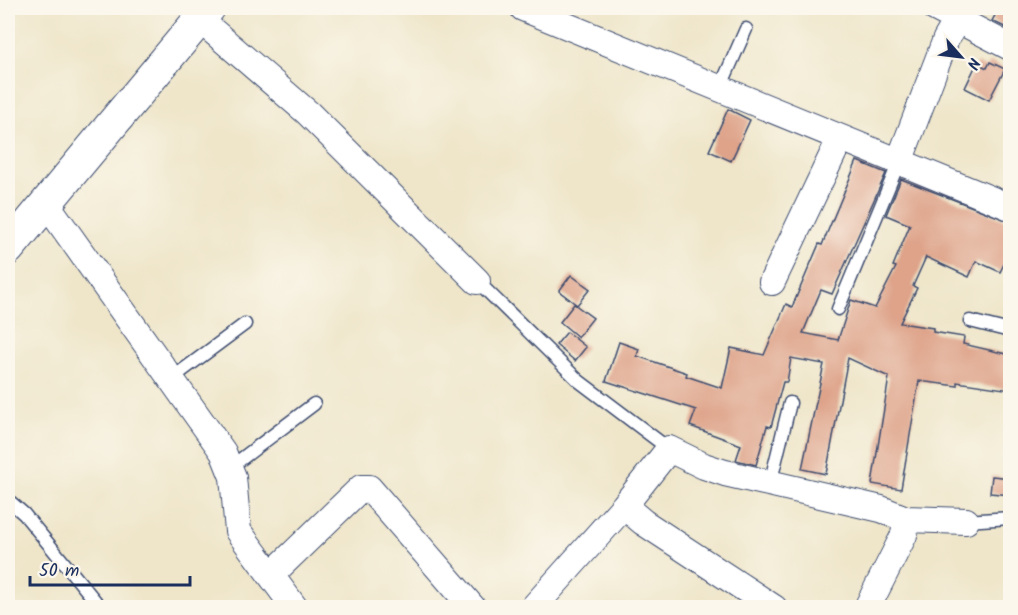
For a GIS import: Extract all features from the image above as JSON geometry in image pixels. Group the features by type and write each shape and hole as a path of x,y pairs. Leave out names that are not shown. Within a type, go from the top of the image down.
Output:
{"street":[{"path":"524,8 840,140 1011,207"},
{"path":"899,162 952,11 1011,47"},
{"path":"8,249 204,13 477,281"},
{"path":"772,282 840,140"},
{"path":"46,204 229,463 238,531 295,608"},
{"path":"532,608 624,506 669,449 704,466 770,484 880,509 906,519 966,521"},
{"path":"271,575 362,488 369,488 473,608"},
{"path":"624,506 643,522 774,608"},
{"path":"867,608 903,535 906,519"}],"lane":[{"path":"720,88 746,29"},
{"path":"838,309 899,162"},
{"path":"477,281 579,381 669,449"},
{"path":"970,321 1011,331"},
{"path":"171,379 245,324"},
{"path":"770,484 790,403"},
{"path":"229,463 240,460 314,404"},
{"path":"8,500 24,514 101,608"},
{"path":"966,521 1011,518"}],"building":[{"path":"999,8 1011,8 1011,30 992,21"},
{"path":"990,62 1005,69 989,100 965,88 977,63 987,68"},
{"path":"728,109 750,120 731,161 709,151"},
{"path":"857,161 886,173 832,294 821,290 803,333 838,340 851,300 875,308 896,267 893,266 910,225 886,215 901,179 1011,222 1011,250 1000,272 976,261 969,277 926,257 913,286 917,288 900,323 933,328 933,332 964,337 963,344 1011,355 1011,390 957,382 957,386 919,381 901,489 872,484 889,377 848,358 826,474 802,469 824,364 791,358 787,382 783,382 771,427 767,426 756,465 736,460 741,445 690,426 696,410 606,381 619,342 639,349 637,356 722,388 731,348 764,355 786,304 792,307 819,244 822,245"},
{"path":"571,275 590,289 577,305 559,291"},
{"path":"574,304 593,318 578,337 560,322"},
{"path":"567,332 586,347 575,361 556,345"},
{"path":"992,476 1011,478 1011,495 990,493"}]}
